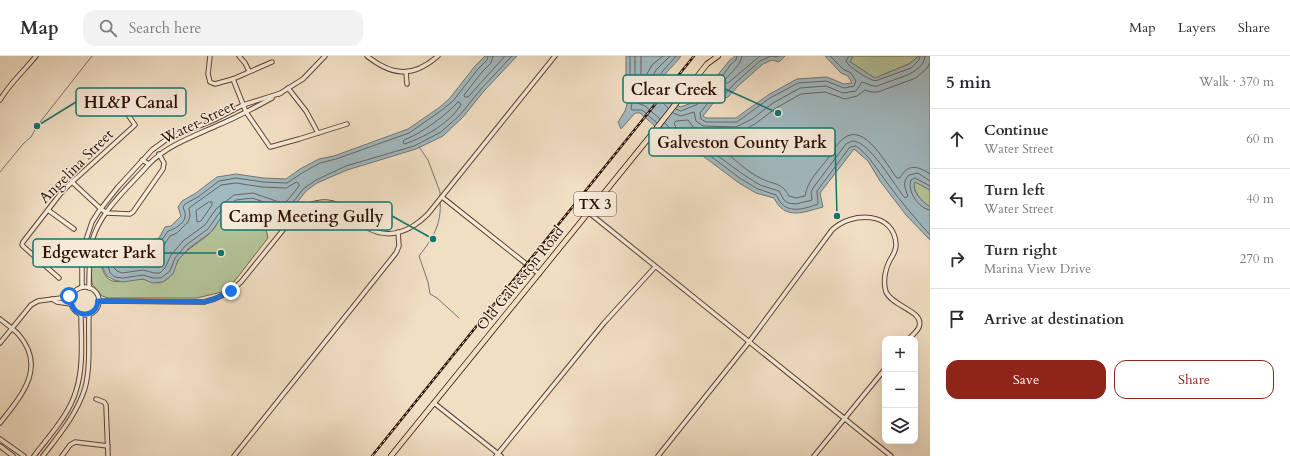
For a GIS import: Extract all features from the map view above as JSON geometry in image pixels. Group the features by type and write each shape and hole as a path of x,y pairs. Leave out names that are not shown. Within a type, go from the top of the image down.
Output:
{"main road":[{"name":"Old Galveston Road","path":"391,456 667,116 707,64 718,56"}],"street":[{"path":"0,100 18,75 36,56"},
{"path":"210,56 208,74 212,84 219,84 233,79 272,62"},
{"path":"239,56 245,63 249,72"},
{"name":"Water Street","path":"89,288 89,263 93,240 101,221 149,164 160,154 179,142 246,112 281,93 303,79 325,56"},
{"path":"367,56 377,64 390,70 406,72 417,70 428,65 438,56"},
{"path":"98,301 204,302 219,297 234,289 241,282 296,214 304,207 315,203 324,202 343,208 367,227 384,233 398,232 412,228 420,222 442,197 555,56"},
{"path":"406,72 408,84"},
{"path":"233,79 246,112 270,147 347,124"},
{"path":"288,88 306,111 318,133"},
{"name":"Water Street","path":"82,287 84,246 92,222 118,187 152,150 167,139 214,120 243,105 281,93"},
{"name":"Angelina Street","path":"59,278 22,245 48,210 72,182 135,125 117,99"},
{"path":"72,182 107,213 124,214 133,212 164,169 164,163 160,154"},
{"path":"142,160 149,164"},
{"path":"442,197 539,274"},
{"path":"48,210 74,228"},
{"path":"588,212 891,456"},
{"path":"658,456 749,342 832,230 847,219 860,216 880,220 890,228 893,233 895,248 889,262 884,283 887,293 891,299 918,317 920,323 919,328 912,336"},
{"path":"234,456 396,253 399,246 398,232"},
{"path":"434,403 499,455 604,323 655,267"},
{"path":"0,343 31,305 38,301 52,300 72,295 82,287 89,288 96,293 98,301 96,307 89,314 87,373 85,387 70,419 43,456"},
{"path":"72,295 72,304 75,310 81,314 89,314"},
{"path":"52,300 72,304"},
{"path":"34,456 60,422 73,401 79,380 81,364 81,314"},
{"path":"0,319 18,334 25,343 29,353 31,372 25,389 0,423"},
{"path":"81,349 88,348"},
{"path":"814,456 882,372"},
{"path":"96,399 104,402 106,405 108,456"},
{"path":"0,439 24,456"},
{"path":"62,456 72,443 108,446"},
{"path":"0,446 13,456"}],"green space":[{"path":"853,56 919,56 909,64 875,78 850,62"},
{"path":"914,181 930,190 930,207 916,192"},
{"path":"252,202 268,211 264,219 268,238 230,287 222,292 197,298 108,298 102,296 92,284 91,265 102,267 105,275 114,281 119,282 143,279 157,283 163,282 171,275 179,259 215,228 225,213 243,203"}],"water":[{"path":"485,56 517,56 484,91 463,117 443,136 416,149 347,170 317,183 306,191 292,209 282,213 252,202 238,203 223,215 211,232 189,248 178,260 173,274 163,282 152,283 143,279 123,282 114,280 107,276 103,268 103,261 107,253 115,248 131,248 146,245 159,238 165,227 171,226 181,216 178,207 182,201 196,193 217,177 236,174 263,178 286,179 300,169 319,159 334,156 408,129 440,107 450,98 475,66"},
{"path":"626,56 681,56 658,85 680,107 695,102 729,61 735,56 785,56 779,62 772,60 763,64 728,97 715,101 703,116 706,118 736,118 768,95 797,79 827,77 844,84 852,83 848,76 841,73 825,56 853,56 850,62 875,78 909,64 919,56 930,56 930,190 915,182 914,186 918,196 930,207 930,240 906,215 880,181 868,161 854,149 820,193 823,207 796,213 784,210 778,205 774,198 756,193 739,183 703,156 679,153 664,142 663,133 640,113 635,113 621,129 618,122 625,111 629,97 626,83"}],"waterway":[{"path":"0,172 23,144 31,137 37,126 92,56"},
{"path":"419,147 428,160 440,192 440,197"},
{"path":"440,200 440,216 436,230 419,256 428,282 430,294 437,298 459,318"}],"railway":[{"path":"372,456 694,56"}],"place":[{"name":"Clear Creek","path":"778,113"},
{"name":"HL&P Canal","path":"37,126"},
{"name":"Galveston County Park","path":"837,216"},
{"name":"Camp Meeting Gully","path":"433,239"},
{"name":"Edgewater Park","path":"221,253"}],"route":[{"path":"69,296 72,295 71,299 73,308 78,313 89,314 94,310 98,304 98,301 204,302 231,291"}]}
